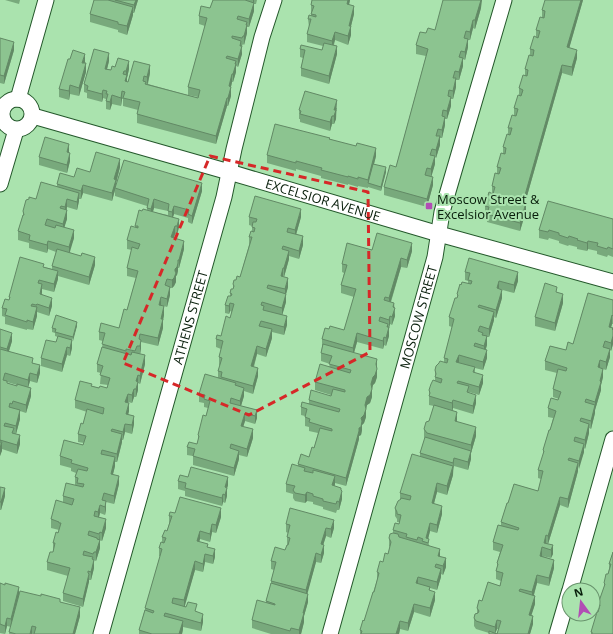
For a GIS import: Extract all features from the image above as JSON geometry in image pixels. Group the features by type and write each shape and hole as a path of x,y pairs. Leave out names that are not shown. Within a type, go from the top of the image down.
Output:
{"street":[{"path":"18,99 46,0"},
{"name":"ATHENS STREET","path":"101,634 222,205 262,37 274,0"},
{"name":"MOSCOW STREET","path":"330,634 436,257 442,212 504,0"},
{"path":"18,99 24,100 29,104 33,116 25,128 16,130 5,124 2,119 2,107 12,100 18,99"},
{"name":"EXCELSIOR AVENUE","path":"33,116 439,234 613,282"},
{"path":"0,184 16,130"},
{"path":"572,582 613,439"},
{"path":"557,634 561,620"}],"highlighted area":[{"path":"210,156 368,192 370,352 249,415 123,363"}],"building":[{"path":"94,0 108,0 133,7 127,26 90,14"},
{"path":"115,0 136,0 134,5"},
{"path":"213,0 245,0 254,3 249,19 238,16 237,19 247,22 244,36 242,38 232,36 232,38 241,41 240,46 242,46 238,59 227,56 226,58 236,61 236,64 229,86 231,87 228,98 216,136 137,114 140,102 123,98 125,92 122,91 121,98 112,95 110,102 106,101 108,94 106,94 107,91 103,90 102,94 87,90 88,86 84,84 94,49 109,53 105,69 111,70 112,66 115,67 118,58 129,61 126,71 124,71 123,74 127,75 125,81 128,82 134,61 150,65 147,77 144,76 143,81 146,82 145,84 198,98 200,90 188,87 207,18 199,16 201,6 210,8"},
{"path":"312,0 348,0 347,4 354,6 348,36 335,32 332,41 307,34 311,19 308,19 309,15 316,17 316,15 311,14 314,6 311,5"},
{"path":"443,0 481,0 470,32 466,31 464,38 468,39 465,52 461,51 459,57 463,58 459,72 455,71 453,78 456,78 453,91 449,90 448,96 451,97 447,111 443,110 442,116 445,117 442,130 438,129 436,136 440,136 436,150 432,149 430,155 435,156 431,169 427,168 425,175 433,177 427,199 384,187 390,165 396,167 428,49 416,45 420,32 426,33 428,28 435,30"},
{"path":"545,0 581,0 567,47 577,50 572,67 562,65 523,202 526,203 520,223 487,214 489,207 485,206 489,192 493,194 495,187 492,186 495,173 499,174 501,168 497,167 501,153 505,154 506,148 503,147 507,134 510,135 512,128 508,128 512,115 516,116 518,109 514,108 518,95 521,96 523,90 519,88 523,75 527,76 528,70 525,69 529,55 533,56 534,50 530,49 534,36 538,38 540,31 536,30 540,17 544,18 545,11 542,10"},
{"path":"0,38 14,42 4,76 0,75"},
{"path":"324,43 337,46 329,76 301,68 305,50 300,49 301,45 322,50"},
{"path":"73,50 85,54 82,63 86,63 79,88 70,85 69,91 59,89 68,59 70,59"},
{"path":"305,91 337,100 334,110 336,110 330,122 300,114 301,111 299,110"},
{"path":"275,124 356,146 357,143 376,148 368,180 358,177 358,179 348,177 321,170 322,168 267,155"},
{"path":"45,137 69,144 67,152 70,153 67,165 39,157"},
{"path":"96,152 120,159 114,179 116,180 112,193 83,185 81,191 57,184 60,173 74,177 77,168 90,172"},
{"path":"124,160 202,183 192,216 188,214 189,210 174,206 172,212 168,211 169,204 154,199 151,209 147,208 149,199 115,188"},
{"path":"373,164 386,167 381,187 368,183"},
{"path":"41,182 79,193 77,202 67,199 65,207 61,206 60,208 67,210 63,224 47,219 45,225 55,228 56,225 74,230 69,247 48,241 47,245 29,240 30,235 18,231 24,215 23,211 26,200 29,199 29,197 36,199"},
{"path":"255,196 301,209 295,230 288,228 287,232 303,236 299,251 283,246 282,249 289,251 281,276 288,278 285,289 268,285 267,288 286,294 282,308 262,302 261,305 264,306 263,310 287,316 284,327 261,321 259,326 272,329 266,349 257,346 251,366 258,368 253,386 221,377 222,372 218,371 222,358 219,357 223,341 216,339 217,335 221,336 226,316 230,318 234,304 230,303 229,306 225,305 228,296 231,296 232,294 230,293 234,286 234,280 236,280 237,276 240,277 252,237 249,237 251,231 254,232 255,228 252,227 253,222 256,222 257,219 249,217"},
{"path":"548,201 613,219 613,249 597,246 598,243 588,241 587,243 569,236 568,238 549,230 548,232 539,230"},
{"path":"143,209 179,219 171,237 184,241 177,267 175,269 176,273 174,278 172,280 167,279 165,285 170,287 167,299 161,297 159,305 164,306 161,319 163,319 158,338 140,334 140,346 137,346 135,351 126,349 126,351 102,344 105,333 99,332 101,323 119,328 124,309 127,310 138,271 127,268 132,247 138,249 140,244 127,240 131,226 138,228 138,226 135,226 139,210 142,211"},
{"path":"377,233 412,243 407,260 401,258 389,298 385,297 384,300 394,303 393,307 395,308 392,317 390,316 389,320 380,317 379,321 388,324 387,327 389,327 386,338 384,337 383,341 357,333 353,348 322,339 325,328 329,329 330,326 344,330 356,289 341,285 347,265 342,264 347,243 372,250"},
{"path":"57,249 81,256 82,253 95,257 89,277 52,266"},
{"path":"20,257 44,264 43,267 58,271 54,284 39,280 38,283 42,284 40,294 52,298 49,308 32,304 31,306 37,307 33,322 27,320 27,322 5,315 7,309 2,308 5,299 9,300"},
{"path":"469,258 518,272 514,285 499,281 497,288 502,290 496,310 479,305 478,307 494,312 489,329 480,326 478,331 483,333 482,335 487,336 484,346 475,343 474,346 487,350 483,362 459,355 456,362 475,367 473,372 483,375 479,387 458,381 457,383 469,386 467,392 476,395 473,406 453,400 452,403 429,396 429,390 433,380 441,383 442,379 435,377 436,366 440,361 447,363 448,359 444,358 454,319 449,317 455,298 457,298 458,295 460,284 461,285 462,282 471,284 472,281 468,280 470,273 465,272"},
{"path":"545,283 557,287 556,292 563,294 555,323 535,317"},
{"path":"588,293 613,300 613,316 612,315 609,327 613,328 613,336 611,343 605,341 603,347 610,349 606,362 600,360 598,367 603,369 601,382 595,402 586,399 585,402 595,405 591,421 581,418 580,421 589,424 585,440 575,437 574,441 584,444 579,461 569,458 568,460 578,463 568,499 560,497 548,536 546,535 544,543 553,545 551,550 542,547 540,556 554,560 549,578 537,575 532,592 520,589 519,591 535,596 529,615 533,616 528,634 497,634 501,621 497,620 495,627 476,621 474,618 475,614 479,611 477,608 479,600 482,601 488,582 500,586 503,573 496,571 503,545 493,542 498,525 518,530 519,528 501,522 514,484 538,491 543,471 538,470 556,411 548,408 551,398 558,400 561,392 553,389 558,369 566,371 567,368 545,361 550,346 566,350 568,342 573,344"},
{"path":"56,315 77,322 73,337 55,332 56,329 52,328"},
{"path":"0,329 12,333 7,349 0,347"},
{"path":"58,336 72,340 70,348 67,347 62,364 41,358 46,340 56,342"},
{"path":"323,344 377,359 377,369 371,384 372,389 370,395 367,397 365,405 366,409 361,418 361,427 359,428 346,478 298,464 301,454 309,457 312,447 314,448 320,428 332,431 332,429 309,422 310,419 305,417 307,409 301,407 302,402 339,412 340,409 309,400 311,390 331,396 333,389 345,392 345,390 315,382 320,364 350,373 351,370 329,364 332,356 321,353"},
{"path":"102,347 131,355 132,352 145,355 140,376 138,375 136,381 138,382 136,389 134,389 132,395 128,394 125,402 129,403 126,414 134,416 132,425 125,424 123,432 112,429 111,431 122,434 117,454 102,450 101,454 115,457 111,474 119,476 114,496 104,493 102,500 106,501 105,507 100,505 98,512 95,511 94,516 106,519 102,533 100,532 99,534 89,531 88,535 100,540 96,552 93,554 84,551 83,555 93,557 92,559 94,560 91,572 88,571 89,574 83,599 63,593 70,568 47,562 50,552 53,552 55,543 53,543 56,532 58,533 61,523 51,519 56,500 72,505 74,499 63,496 66,483 83,487 84,484 77,483 78,478 75,477 78,469 87,471 88,468 71,463 72,460 60,456 64,440 83,445 86,436 78,434 81,423 83,424 87,409 103,414 104,408 75,400 80,381 92,384 91,386 107,388 110,378 100,375 103,366 97,364"},
{"path":"0,349 33,358 32,363 40,365 37,375 30,373 28,380 5,373 3,380 7,381 7,383 31,388 26,405 13,401 12,404 10,403 9,407 20,410 16,426 5,423 4,426 14,428 12,433 20,435 17,445 0,440"},
{"path":"205,374 236,383 235,385 244,388 240,401 231,398 230,403 257,410 255,416 245,413 241,426 253,429 247,449 231,444 230,448 239,451 234,468 193,456 195,449 187,447 189,442 197,444 203,415 206,416 210,401 204,399 205,395 199,394"},
{"path":"434,405 457,412 455,421 476,427 471,445 427,433 424,429 426,422 429,421"},
{"path":"425,437 471,451 468,462 454,458 453,463 420,453"},
{"path":"412,454 453,466 447,486 437,483 432,503 442,506 437,525 430,523 426,538 429,539 428,543 422,541 423,539 418,537 417,540 406,537 407,534 393,530 395,523 399,524 401,515 397,514 395,508 398,501 401,498 410,500 411,496 400,493"},
{"path":"292,464 305,468 304,471 313,473 313,470 335,476 332,485 341,488 342,491 339,502 337,501 336,504 323,501 323,499 313,496 313,494 307,492 305,495 295,493 293,490 295,486 286,484"},
{"path":"191,467 228,477 225,487 227,488 225,495 223,494 222,498 185,488 186,483 178,481 180,475 188,477"},
{"path":"0,487 5,488 1,502 0,502"},
{"path":"180,497 221,508 216,525 212,524 210,534 200,531 197,541 208,544 207,547 215,549 213,556 205,554 203,564 195,561 184,600 173,598 172,603 186,607 188,602 197,604 195,611 203,614 201,623 165,613 164,616 183,621 179,634 152,634 139,630 145,610 153,613 154,611 145,608 162,549 159,548 161,542 164,543 166,538 162,537 165,530 167,531 172,516 169,516 170,512 175,513"},
{"path":"290,508 334,520 331,529 326,528 321,544 324,545 321,555 316,553 306,590 271,581 276,562 271,561 275,547 285,550 290,538 287,537 290,525 286,524"},
{"path":"390,534 398,534 399,537 440,549 438,556 446,558 443,566 436,564 435,567 441,569 437,582 418,577 416,583 430,587 429,590 435,592 430,608 414,604 408,623 400,621 396,634 361,634 362,631 360,630 374,592 379,573 377,572 380,561 383,562 385,553 388,554 391,542 389,538"},
{"path":"613,552 613,634 592,634 591,632 594,622 601,622 601,595 605,584 606,574 608,574 611,564 609,564"},
{"path":"0,583 19,587 11,619 7,618 5,626 0,624"},
{"path":"271,583 308,594 299,630 291,628 290,631 252,620 257,600 275,605 266,601"},
{"path":"20,591 60,599 60,602 80,607 73,634 34,634 36,627 32,626 30,634 16,634 9,632"},
{"path":"489,631 497,634 489,634"}],"place":[{"name":"Moscow Street & Excelsior Avenue","path":"429,206"}]}
